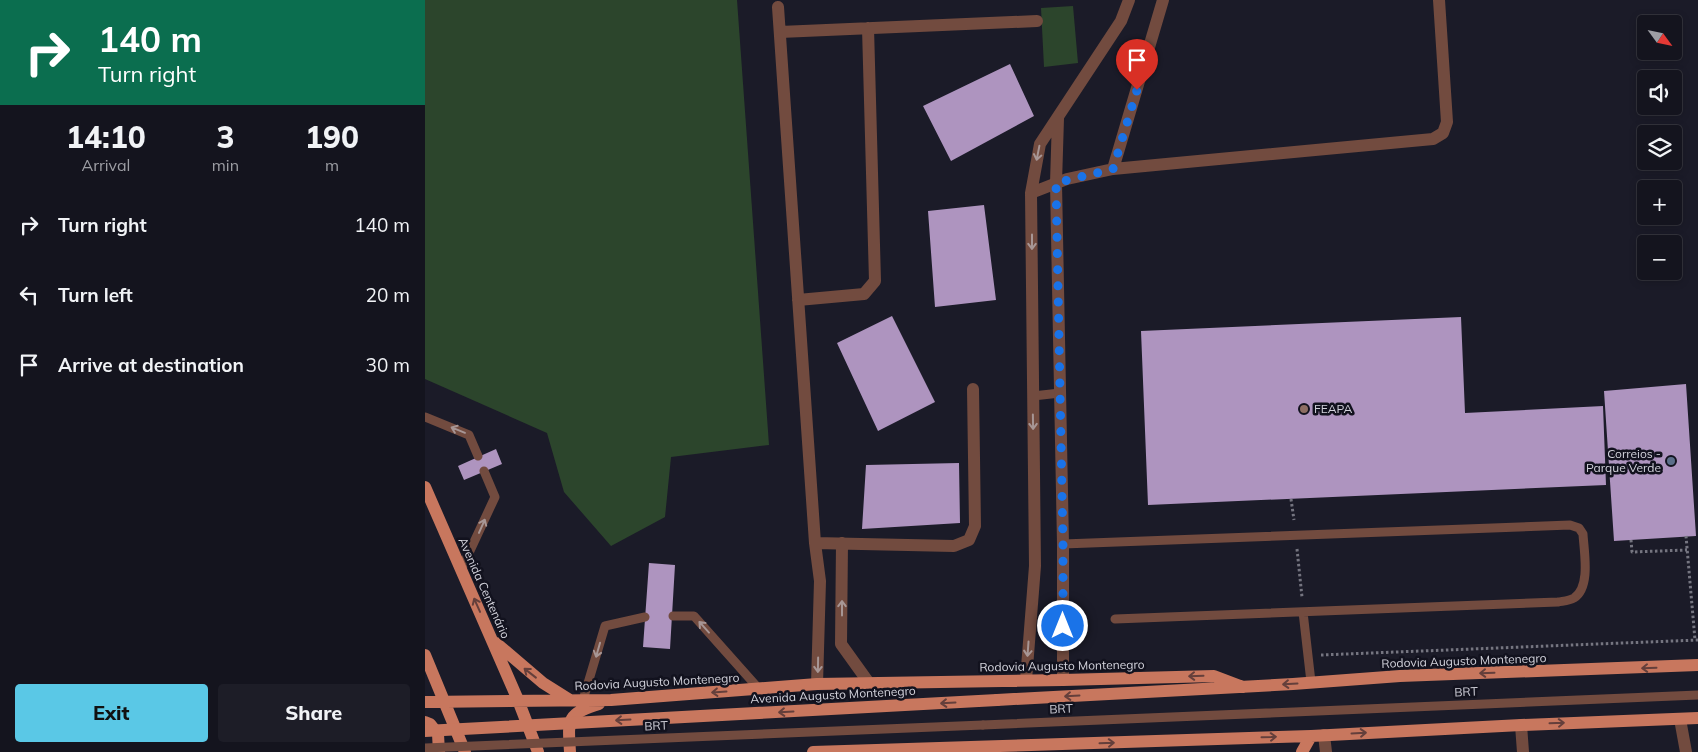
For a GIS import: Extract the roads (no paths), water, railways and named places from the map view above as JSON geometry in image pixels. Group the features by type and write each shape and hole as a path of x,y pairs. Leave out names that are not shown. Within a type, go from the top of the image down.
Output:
{"main road":[{"name":"Avenida Centenário","path":"425,486 518,700 538,752"},
{"path":"492,639 537,678 577,700"},
{"path":"425,655 465,752"},
{"name":"Rodovia Augusto Montenegro","path":"425,702 611,700 817,684 1214,676 1243,687 1400,676 1698,665"},
{"name":"Avenida Augusto Montenegro","path":"425,731 1243,687"},
{"path":"571,752 569,725 577,712 611,700"},
{"path":"813,752 1311,736 1698,718"},
{"path":"425,722 430,724 438,734 439,752"},
{"path":"1302,752 1311,736"}],"street":[{"path":"1026,680 1035,566 1031,193 1040,144 1121,21 1129,0"},
{"path":"1113,169 1163,0"},
{"path":"1031,193 1056,183 1113,169 1433,139 1443,132 1447,122 1439,0"},
{"path":"778,7 815,543 820,581 817,684"},
{"path":"780,32 1037,21"},
{"path":"798,300 865,294 875,281 868,28"},
{"path":"1058,118 1056,183 1063,544 1063,680"},
{"path":"815,543 954,546 969,540 975,526 973,389"},
{"path":"842,544 841,644 869,683"},
{"path":"818,645 841,644"},
{"path":"1680,719 1686,752"},
{"path":"1521,725 1523,752"},
{"path":"1324,734 1326,752"}],"lane":[{"path":"1033,396 1060,393"},
{"path":"425,417 469,435 478,456"},
{"path":"461,570 495,497 484,471"},
{"path":"1063,544 1570,525 1579,528 1583,534 1584,582 1581,591 1572,599 1558,602 1115,619"},
{"path":"1303,612 1311,682"},
{"path":"673,616 694,616 759,689"},
{"path":"577,700 605,626 645,617"},
{"name":"BRT","path":"425,748 1698,695"}],"place":[{"name":"FEAPA","path":"1304,409"},
{"name":"Correios - Parque Verde","path":"1671,461"}]}
